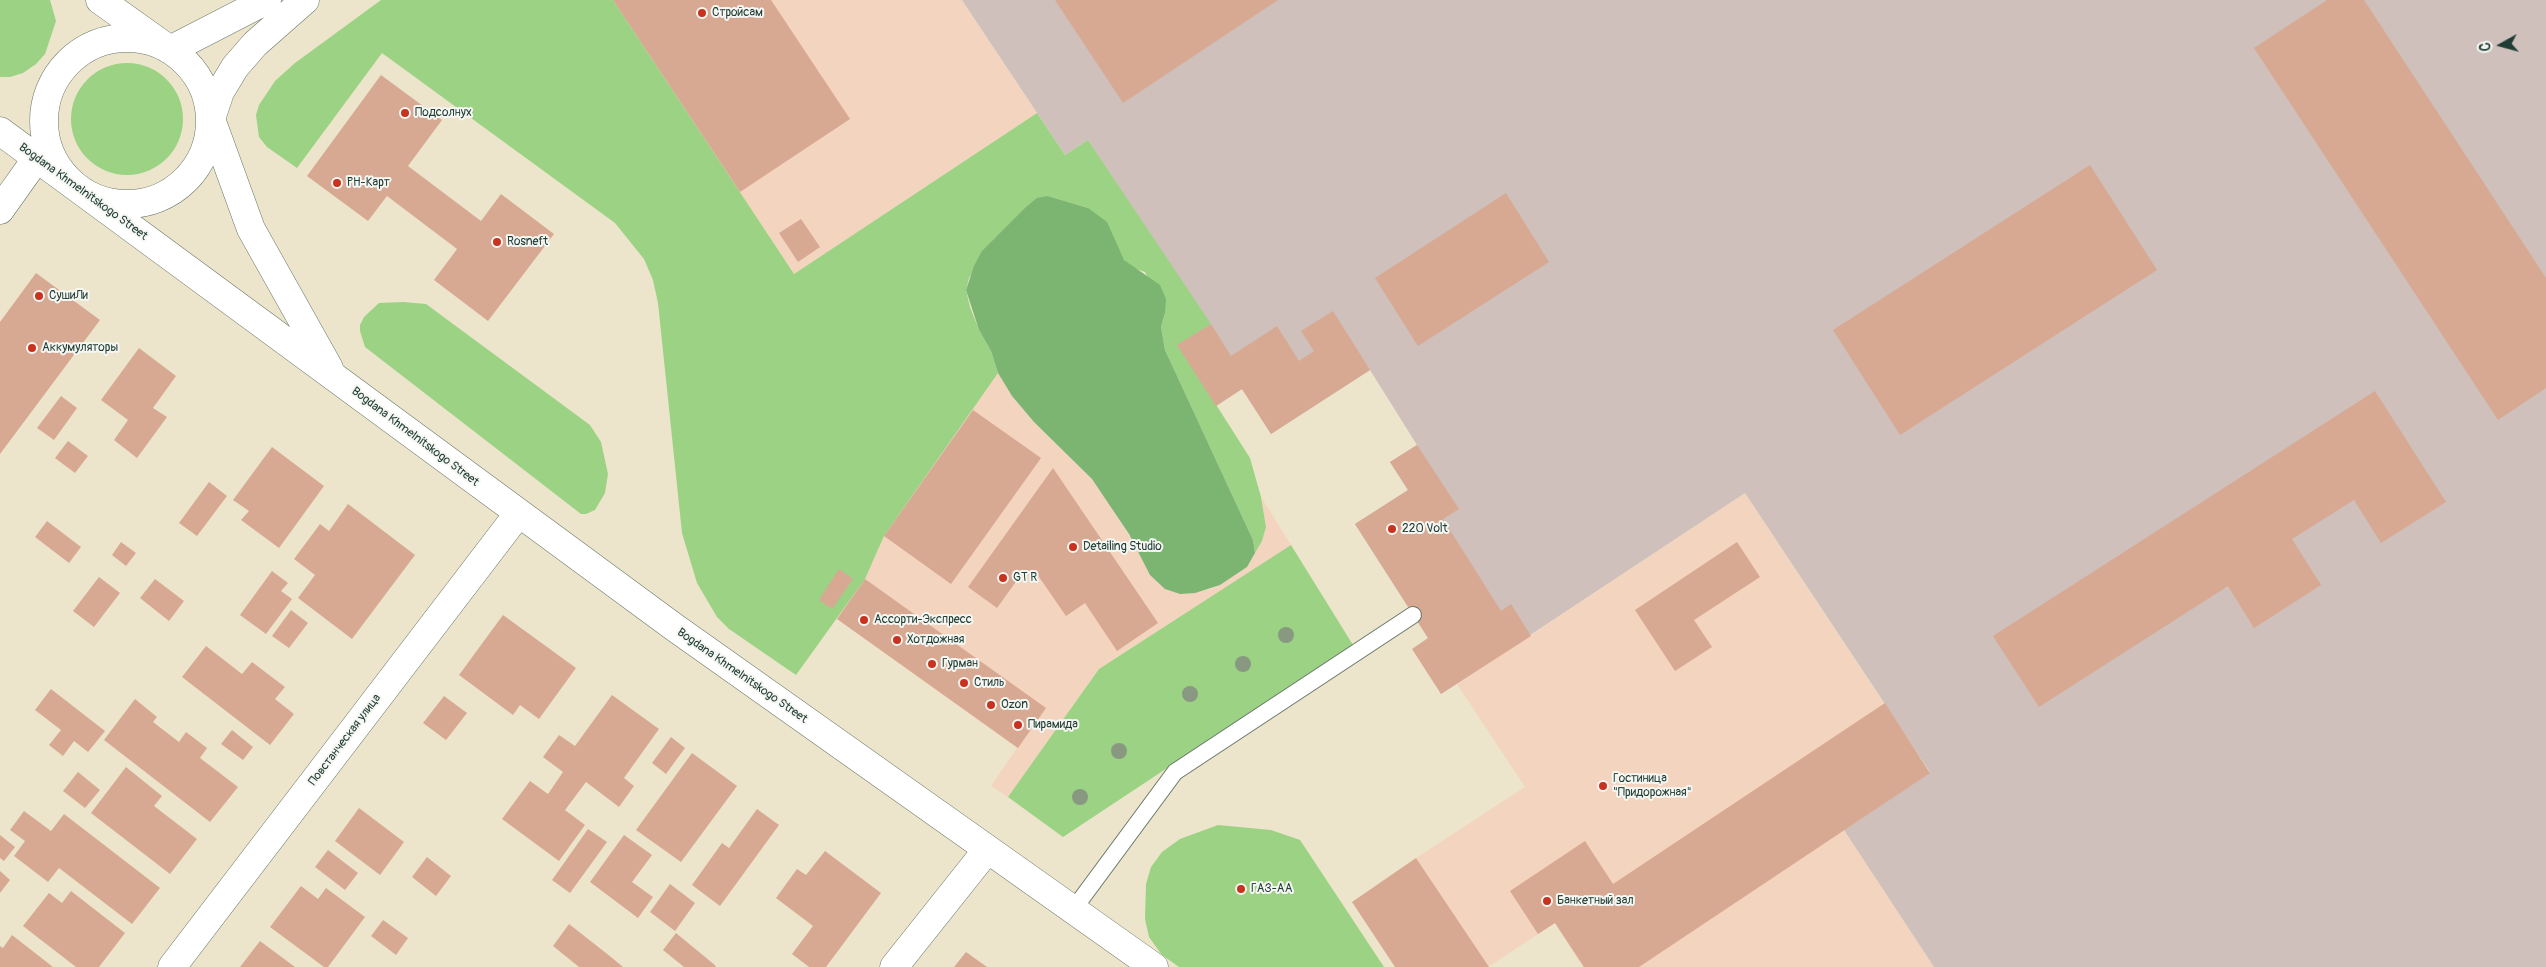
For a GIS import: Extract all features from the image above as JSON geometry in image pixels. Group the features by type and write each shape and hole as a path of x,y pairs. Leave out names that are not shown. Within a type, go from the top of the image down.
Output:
{"main road":[{"path":"100,0 170,50 191,68 206,92 211,120"},
{"path":"170,50 267,0"},
{"path":"170,50 144,39 116,38 89,47 67,64 58,75 49,94 44,115 47,143 59,168 79,188 104,201 121,204 147,202 171,192 184,182 200,162 209,137 211,120 220,92 235,67 255,44 305,0"},
{"name":"Bogdana Khmelnitskogo Street","path":"211,120 251,229 335,378"},
{"name":"Bogdana Khmelnitskogo Street","path":"0,131 518,514 987,850 1154,967"},
{"path":"0,210 37,158"},
{"name":"Повстанческая улица","path":"172,967 518,514"},
{"path":"894,967 987,850"}],"lane":[{"path":"1073,910 1176,772 1413,615"}],"shaded area":[{"path":"613,0 962,0 1037,113 794,274"},
{"path":"962,0 2546,0 2546,967 1934,967 1844,830 1930,772 1745,493 1441,694 1428,638 1355,524 1408,490 1390,462 1417,445 1370,370 1271,434 1242,389 1216,406 1177,345 1210,324 1088,140 1065,155"},
{"path":"998,373 1012,396 1034,422 1092,479 1139,552 1208,590 1220,585 1247,567 1262,541 1266,527 1261,497 1291,545 1099,669 1008,797 991,786 1017,748 837,619 865,579 884,536"},
{"path":"1745,493 1930,773 1844,830 1934,967 1583,967 1555,923 1488,967 1416,858 1525,787 1457,684"}],"green space":[{"path":"0,0 50,0 56,21 45,54 36,64 23,73 10,77 0,77"},
{"path":"381,0 613,0 794,274 1037,113 1065,155 1088,140 1211,324 1178,345 1250,458 1261,497 1266,527 1262,541 1255,553 1253,540 1165,350 1161,327 1165,313 1145,272 1133,268 1124,260 1088,208 1048,196 994,239 969,278 966,290 970,307 979,330 991,351 998,373 884,536 865,579 796,675 729,629 717,617 697,583 682,533 658,303 653,280 644,259 615,223 382,53 297,168 267,147 259,137 256,115 259,105 275,81 295,63"},
{"path":"127,63 149,67 167,79 179,97 183,119 179,141 167,159 149,171 127,175 105,171 87,159 75,141 71,119 75,97 87,79 105,67"},
{"path":"1048,196 1088,208 1107,222 1124,260 1160,285 1166,299 1161,327 1165,350 1253,540 1255,553 1247,567 1220,585 1195,593 1180,594 1165,589 1150,575 1129,534 1092,479 1034,422 1012,396 998,373 991,351 979,330 966,290 974,266 982,251 1026,207 1037,198"},
{"path":"403,302 426,304 590,425 601,442 608,474 605,493 595,510 581,514 365,347 360,331 360,325 364,317 379,303"},
{"path":"1291,545 1353,645 1063,837 1008,797 1099,669"},
{"path":"1218,825 1271,830 1300,840 1384,967 1179,967 1162,955 1149,937 1145,919 1146,884 1151,867 1162,852 1180,839"}],"building":[{"path":"613,0 771,0 850,119 740,192"},
{"path":"1055,0 1278,0 1123,103"},
{"path":"2327,0 2364,0 2546,278 2546,388 2498,420 2254,48"},
{"path":"381,75 442,120 408,166 481,221 501,194 554,234 488,321 434,280 457,249 387,196 368,221 307,176"},
{"path":"2090,165 2157,270 1900,435 1833,330"},
{"path":"1506,193 1549,262 1418,346 1375,278"},
{"path":"801,219 820,247 798,262 779,233"},
{"path":"36,273 100,320 0,454 0,322"},
{"path":"1333,311 1370,370 1271,434 1242,389 1216,406 1177,345 1211,324 1231,356 1277,326 1299,361 1314,351 1301,331"},
{"path":"139,348 176,376 153,408 167,417 137,458 114,440 128,420 101,400"},
{"path":"2375,391 2446,502 2381,543 2354,500 2292,539 2321,585 2254,628 2228,586 2039,707 1993,636"},
{"path":"61,396 77,408 54,440 37,428"},
{"path":"973,410 1041,458 951,584 884,536"},
{"path":"68,441 88,456 75,473 55,458"},
{"path":"1417,445 1459,509 1443,519 1501,611 1511,604 1531,636 1441,694 1412,649 1428,638 1355,524 1408,490 1390,462"},
{"path":"272,447 324,486 279,548 241,520 249,511 233,500"},
{"path":"1053,468 1158,623 1117,651 1085,603 1066,616 1037,574 1020,576 997,608 968,587"},
{"path":"209,482 227,496 197,536 179,523"},
{"path":"348,504 415,555 352,639 298,598 315,575 294,559 320,524 329,531"},
{"path":"47,521 81,547 69,563 35,537"},
{"path":"121,542 136,553 126,566 112,555"},
{"path":"1737,542 1760,577 1694,620 1712,647 1675,671 1635,610"},
{"path":"839,569 853,579 832,609 819,600"},
{"path":"272,571 288,583 281,591 292,599 266,634 240,615"},
{"path":"99,577 120,593 94,627 73,611"},
{"path":"155,579 184,601 169,621 140,598"},
{"path":"865,579 1046,708 1018,748 837,619"},
{"path":"291,610 308,623 289,648 272,636"},
{"path":"503,615 576,668 539,719 520,705 513,715 459,675"},
{"path":"206,646 242,674 252,662 285,687 275,699 294,714 270,745 182,677"},
{"path":"51,689 105,731 88,752 74,741 63,756 49,745 61,730 35,710"},
{"path":"612,695 659,729 624,778 634,786 619,807 586,782 565,810 585,825 559,861 502,819 530,781 548,794 563,772 543,757 559,735 575,746"},
{"path":"444,696 467,713 446,740 423,723"},
{"path":"135,699 157,717 153,722 179,742 186,732 207,748 200,758 238,787 210,822 104,740"},
{"path":"1885,703 1930,773 1639,967 1584,967 1555,923 1538,934 1510,891 1585,841 1613,884"},
{"path":"232,730 253,747 243,760 221,744"},
{"path":"671,737 685,748 666,774 652,763"},
{"path":"692,753 737,786 681,862 636,830"},
{"path":"126,767 162,796 154,806 197,839 170,874 91,813"},
{"path":"78,772 100,790 85,808 63,791"},
{"path":"359,808 404,842 380,875 335,841"},
{"path":"757,809 779,825 720,906 692,885 722,843 729,848"},
{"path":"24,811 51,831 64,814 160,888 132,924 59,868 48,882 14,856 25,841 10,830"},
{"path":"588,829 607,842 570,893 552,880"},
{"path":"0,835 15,847 4,861 0,858"},
{"path":"624,835 652,855 632,882 653,897 638,918 590,882"},
{"path":"328,850 358,873 345,890 315,867"},
{"path":"825,851 881,893 826,967 809,967 792,954 813,926 776,898 797,869 806,875"},
{"path":"427,857 451,876 436,896 412,877"},
{"path":"1416,858 1489,967 1395,967 1352,902"},
{"path":"0,871 10,880 0,893"},
{"path":"670,884 695,903 675,931 650,912"},
{"path":"301,886 318,899 326,888 365,917 328,967 324,967 270,927"},
{"path":"71,891 125,933 99,967 76,967 23,926 49,893 62,903"},
{"path":"383,920 408,938 396,955 371,936"},
{"path":"569,924 623,967 579,967 553,946"},
{"path":"676,933 716,966 684,967 663,950"},
{"path":"12,935 53,967 0,967 0,946 3,948"},
{"path":"260,941 295,967 240,967"},
{"path":"966,952 987,967 954,967"}],"place":[{"name":"Стройсам","path":"702,13"},
{"name":"Подсолнух","path":"405,113"},
{"name":"РН-Карт","path":"337,183"},
{"name":"Rosneft","path":"497,242"},
{"name":"СушиЛи","path":"39,296"},
{"name":"Аккумуляторы","path":"32,348"},
{"name":"220 Volt","path":"1392,529"},
{"name":"Detailing Studio","path":"1073,547"},
{"name":"GT R","path":"1003,578"},
{"name":"Ассорти-Экспресс","path":"864,620"},
{"name":"Хотдожная","path":"897,640"},
{"name":"Гурман","path":"932,664"},
{"name":"Стиль","path":"964,683"},
{"name":"Ozon","path":"991,705"},
{"name":"Пирамида","path":"1018,725"},
{"name":"Гостиница \"Придорожная\"","path":"1603,786"},
{"name":"ГАЗ-АА","path":"1241,889"},
{"name":"Банкетный зал","path":"1547,901"}]}
